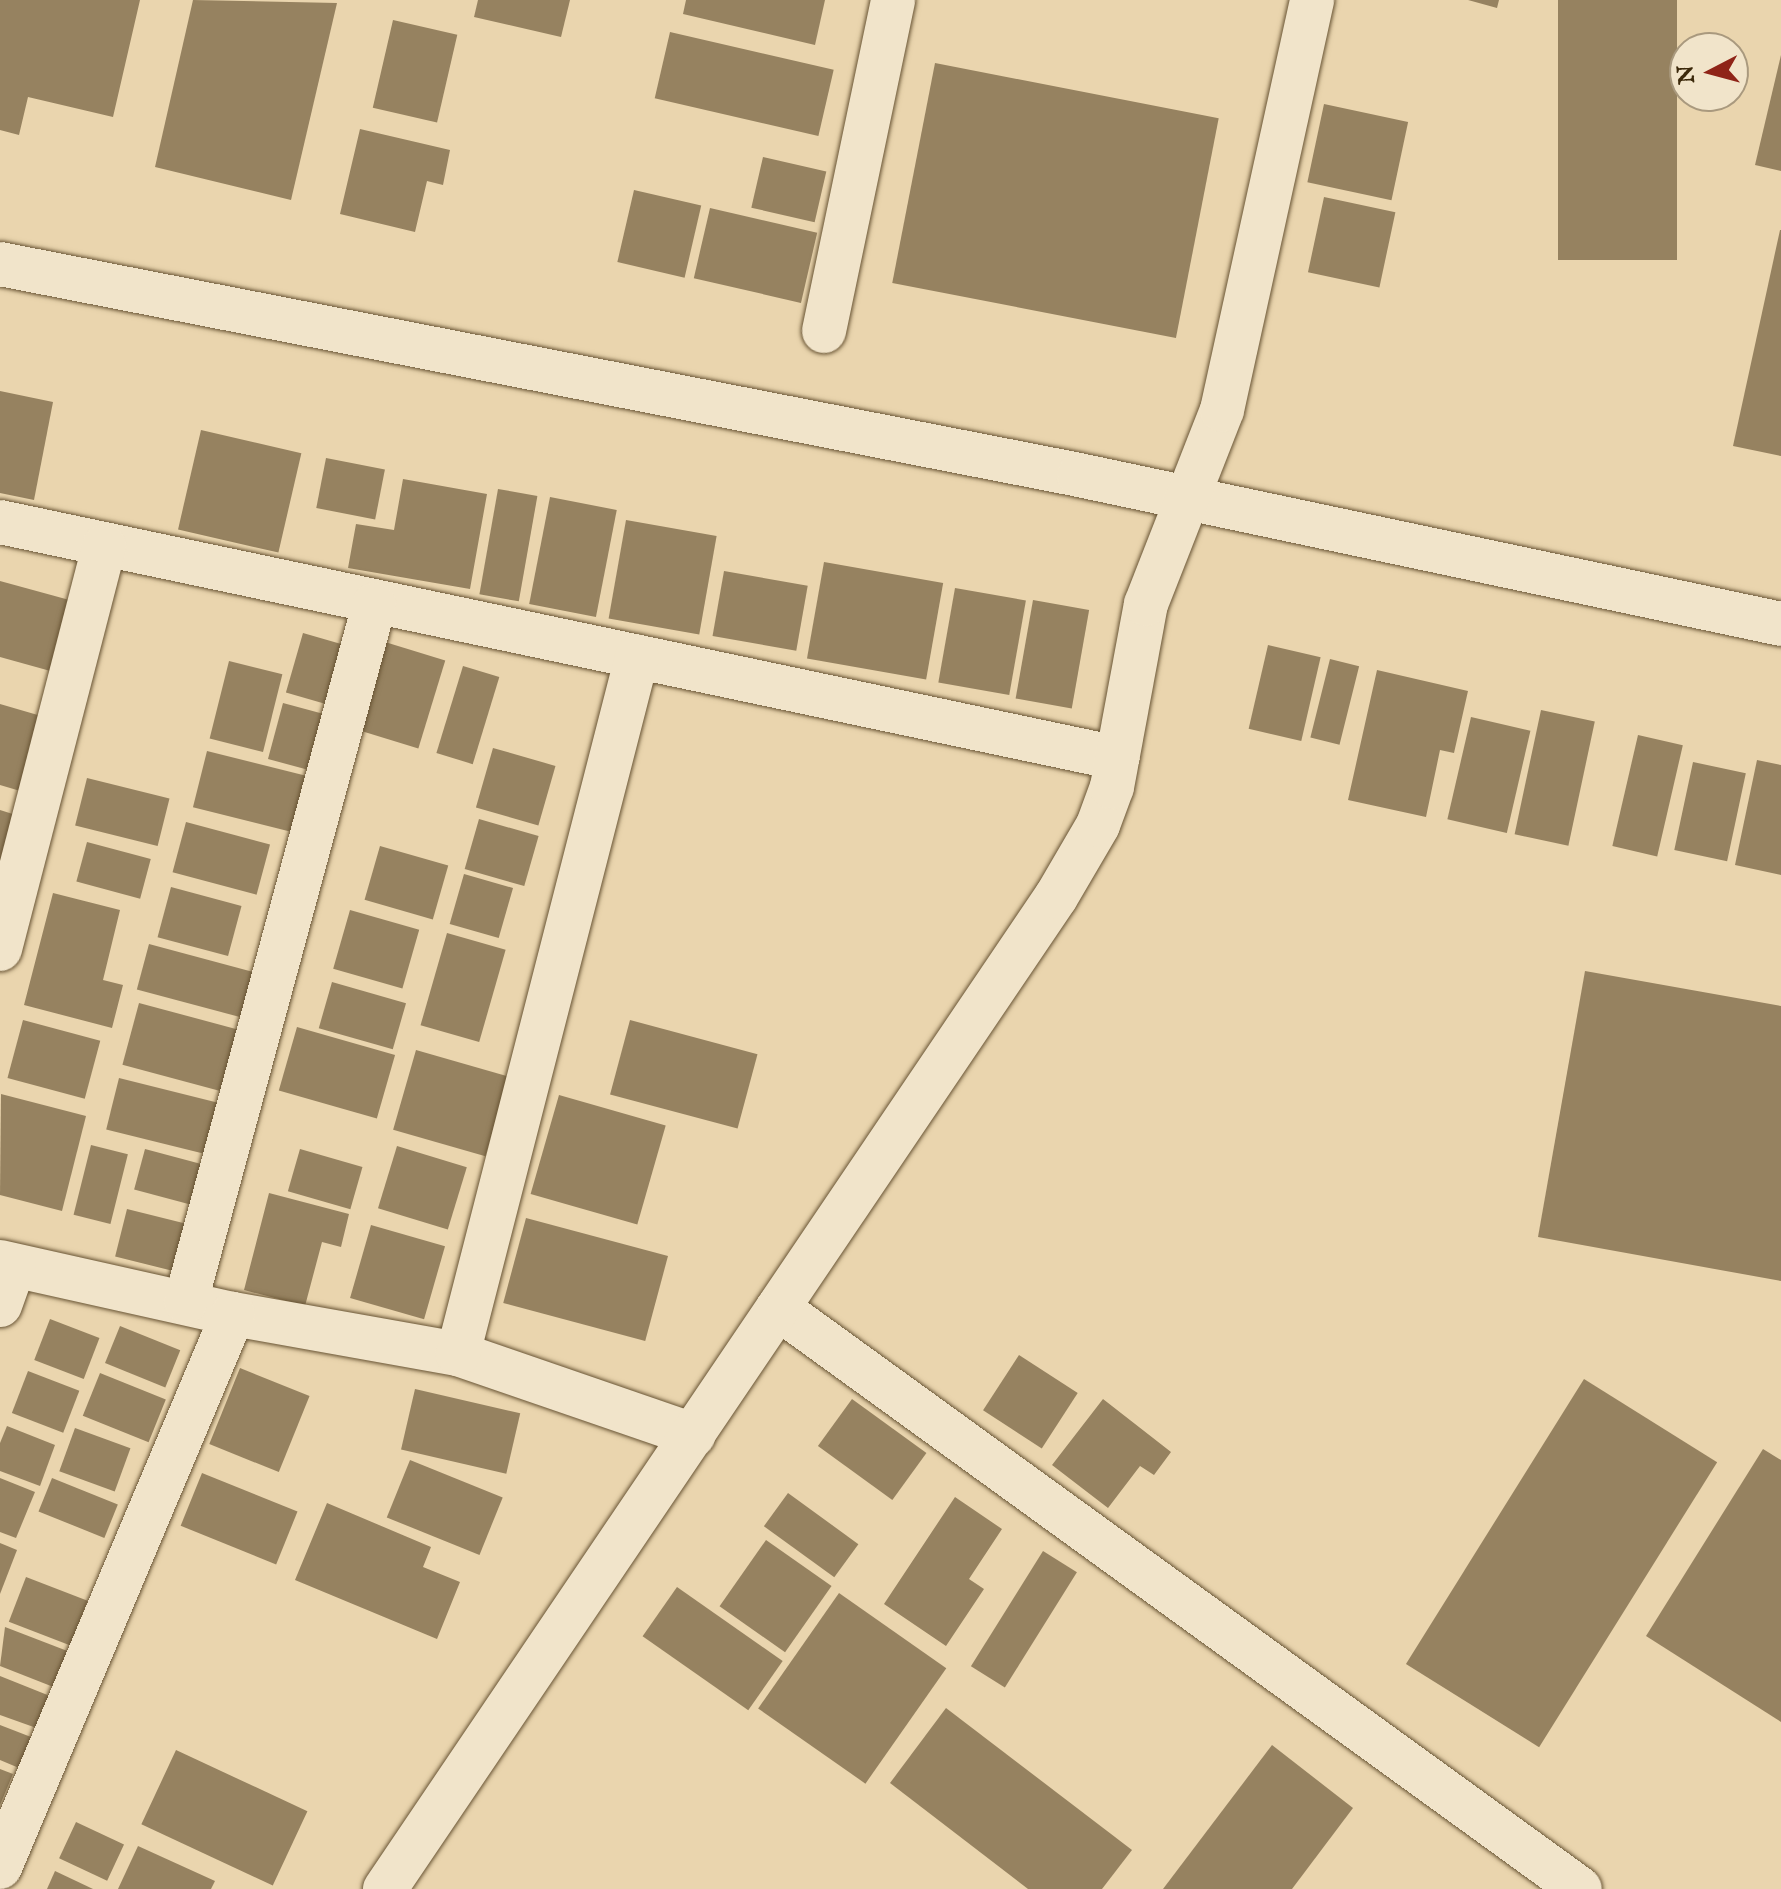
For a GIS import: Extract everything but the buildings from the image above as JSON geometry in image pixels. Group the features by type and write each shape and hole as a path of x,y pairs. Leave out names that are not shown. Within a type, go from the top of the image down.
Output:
{"street":[{"path":"824,331 893,0"},
{"path":"385,1889 1056,897 1098,825 1117,758 1146,604 1222,410 1312,0"},
{"path":"0,264 1185,499 1781,624"},
{"path":"0,522 374,605 1117,758"},
{"path":"0,949 104,546"},
{"path":"186,1301 374,605"},
{"path":"458,1354 637,657"},
{"path":"5,1278 186,1301 233,1314 458,1354 693,1435"},
{"path":"778,1308 1580,1889"},
{"path":"0,1867 233,1314"}]}
